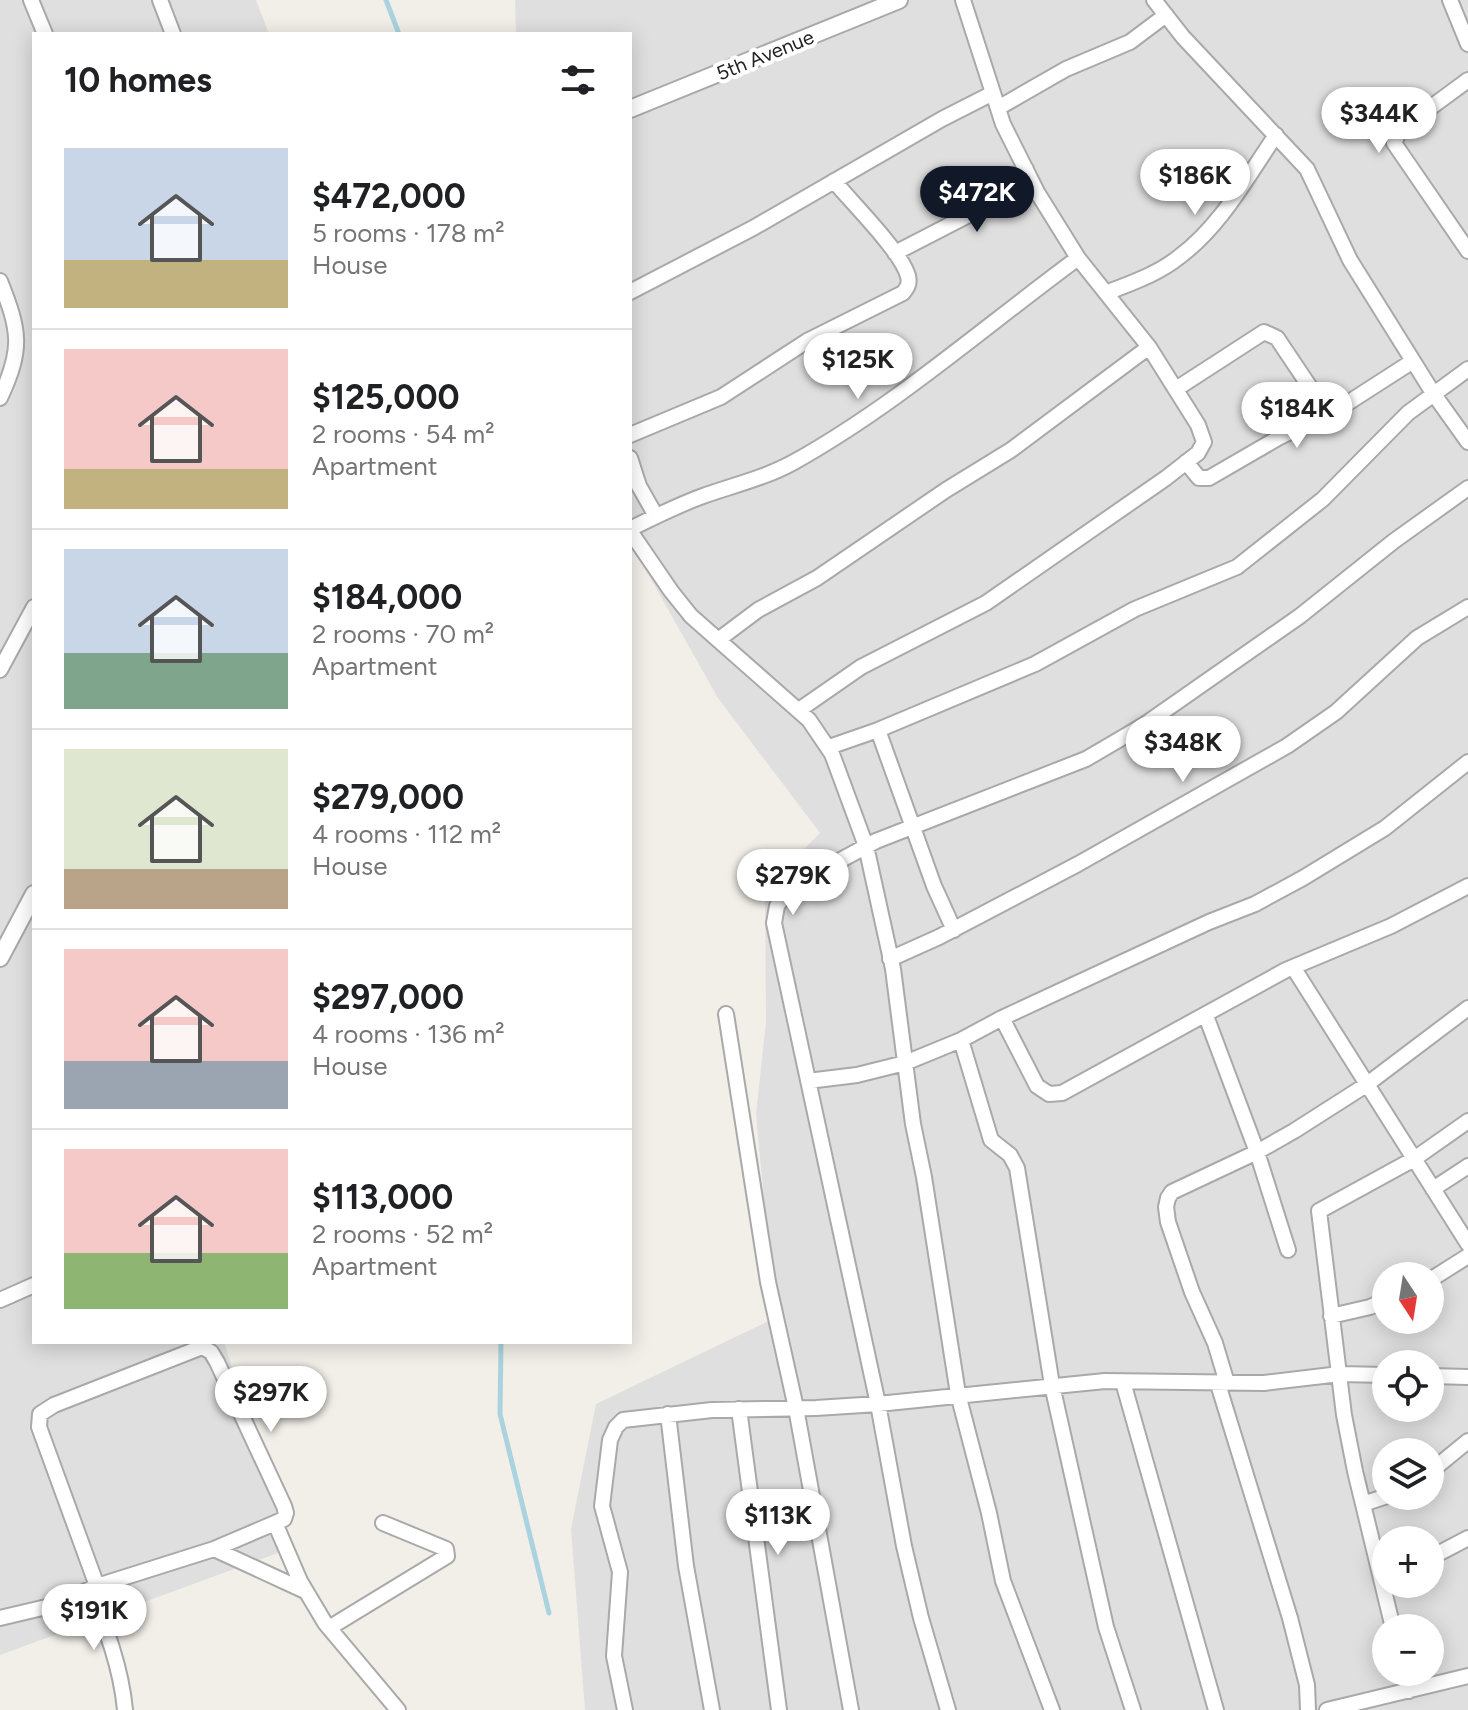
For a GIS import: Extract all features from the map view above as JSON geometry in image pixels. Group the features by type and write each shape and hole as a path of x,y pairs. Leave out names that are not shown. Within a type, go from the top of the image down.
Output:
{"street":[{"path":"31,0 44,32"},
{"path":"160,0 172,32"},
{"name":"5th Avenue","path":"632,108 899,0"},
{"path":"799,710 861,667 986,603 1089,534 1198,453 1204,442 1198,425 1149,347 1078,258 1046,207 998,108 963,0"},
{"path":"1154,0 1307,169 1350,260 1433,393 1468,442"},
{"path":"1456,2 1468,44"},
{"path":"998,108 1066,69 1130,42 1166,15"},
{"path":"1468,80 1400,130 1394,140 1397,149 1468,251"},
{"path":"632,291 753,228 993,93"},
{"path":"1106,293 1165,266 1198,241 1224,211 1276,135"},
{"path":"895,253 990,204 1026,169"},
{"path":"632,434 721,397 807,341 903,293 907,288 908,276 895,253 834,181"},
{"path":"632,529 704,496 772,473 862,421 1078,258"},
{"path":"0,281 11,308 18,346 14,366 0,398"},
{"path":"1176,389 1264,332 1277,338 1328,414"},
{"path":"718,640 758,610 817,578 946,490 1011,450 1149,347"},
{"path":"1186,462 1199,478 1209,478 1278,438 1328,414 1413,361"},
{"path":"829,747 878,730 1035,664 1135,609 1237,567 1323,499 1384,436 1433,393 1468,369"},
{"path":"632,464 639,486 656,516"},
{"path":"948,1710 904,1546 878,1404 774,913 783,897 866,846 1086,759 1144,725 1300,616 1394,541 1468,488"},
{"path":"632,533 691,616 799,710 829,747 866,846 890,959 913,1124 958,1394 1003,1581 1052,1710"},
{"path":"890,959 954,930 1078,864 1287,746 1336,712 1417,638 1468,607"},
{"path":"0,670 32,611"},
{"path":"878,730 934,886 954,930"},
{"path":"808,1081 857,1075 905,1063 961,1040 1209,922 1255,904 1385,828 1468,762"},
{"path":"1002,1018 1037,1086 1042,1091 1056,1094 1079,1086 1293,967 1391,926 1468,886"},
{"path":"0,958 32,898"},
{"path":"1293,967 1468,1244"},
{"path":"1308,1710 1307,1685 1223,1384 1215,1343 1178,1254 1166,1207 1172,1192 1257,1152 1366,1085 1468,1008"},
{"path":"726,1014 768,1282 796,1408 851,1710"},
{"path":"1206,1016 1257,1152 1288,1250"},
{"path":"961,1040 991,1140 1010,1155 1017,1168 1052,1385 1106,1627 1133,1710"},
{"path":"1372,1537 1344,1415 1319,1211 1414,1159 1468,1121"},
{"path":"1433,1189 1468,1166"},
{"path":"1444,1271 1468,1256"},
{"path":"0,1300 32,1286"},
{"path":"1331,1316 1372,1306"},
{"path":"0,1618 55,1605 93,1587 214,1549 284,1519 284,1506 211,1352 202,1347 54,1405 40,1414 39,1427 93,1587 111,1642 125,1710"},
{"path":"625,1710 614,1656 620,1572 602,1506 610,1440 619,1423 631,1417 878,1404 1052,1385 1264,1383 1340,1374 1372,1375"},
{"path":"1444,1376 1468,1377"},
{"path":"1123,1382 1216,1710"},
{"path":"739,1409 779,1710"},
{"path":"668,1414 686,1566 712,1710"},
{"path":"1444,1461 1468,1441"},
{"path":"1363,1504 1372,1501"},
{"path":"275,1523 300,1581 329,1628 398,1710"},
{"path":"329,1628 447,1556 446,1549 383,1523"},
{"path":"1444,1551 1468,1538"},
{"path":"214,1549 309,1593"},
{"path":"1327,1710 1468,1676"},
{"path":"1408,1686 1409,1691"}],"shaded area":[{"path":"0,0 256,0 268,32 32,32 32,1344 225,1344 289,1549 0,1655"},
{"path":"515,0 1468,0 1468,1710 585,1710 571,1529 596,1404 775,1318 756,1114 766,1022 765,888 820,833 718,698 632,546 632,32 516,32"}],"waterway":[{"path":"386,0 398,32"},
{"path":"501,1344 500,1414 549,1613"}]}
